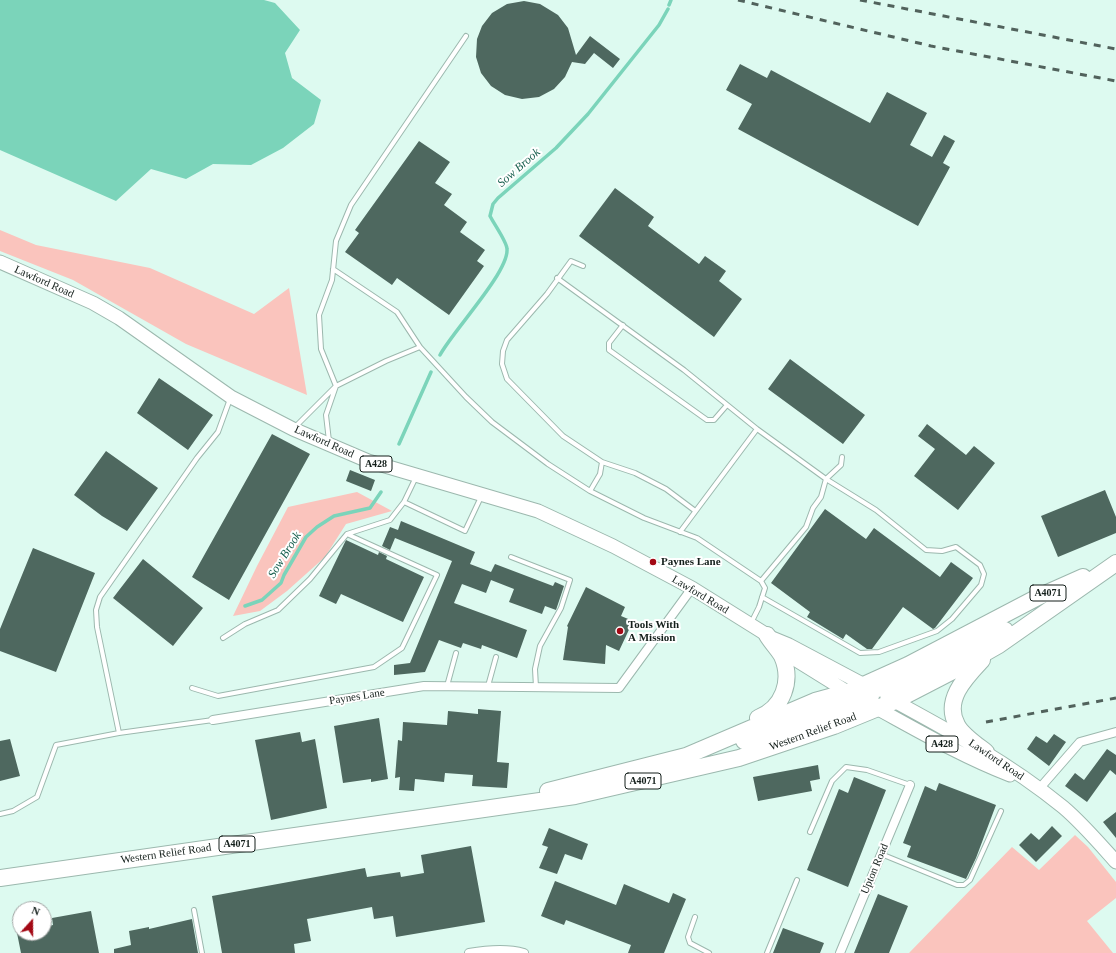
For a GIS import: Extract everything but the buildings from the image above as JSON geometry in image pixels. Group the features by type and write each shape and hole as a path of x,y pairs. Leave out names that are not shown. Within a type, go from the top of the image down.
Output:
{"highway":[{"name":"Western Relief Road","path":"475,810 633,768 686,756 815,701 869,696 955,670 992,649 1116,563"},
{"name":"Western Relief Road","path":"0,878 575,796 739,758 834,726 908,665 1038,597 1116,563"},
{"path":"869,696 896,685 1068,596"},
{"path":"686,756 717,734 768,714 781,700 787,681 786,672 782,656 769,637"},
{"path":"986,752 957,725 953,706 957,691 992,649"}],"main road":[{"name":"Lawford Road","path":"0,262 93,304 119,318 231,397 293,429 368,461 538,511 613,546 692,588 769,637 788,655 869,696 956,733 986,752 1064,808 1116,862"},
{"name":"Lawford Road","path":"769,637 789,645 869,696 904,725 980,763 1034,786"}],"street":[{"name":"Paynes Lane","path":"213,720 424,686 619,688 692,588"},
{"path":"1034,786 1080,742 1116,732"},
{"name":"Upton Road","path":"840,953 910,785"},
{"path":"469,953 486,950 518,951 524,953"}],"lane":[{"path":"330,446 326,415 336,386 320,349 319,315 332,280 336,241 351,205 466,36"},
{"path":"583,266 571,261 557,278 547,294 507,340 503,351 502,364 507,379 558,430 602,462 641,476 666,489 694,510"},
{"path":"333,269 397,312 420,347 466,397 492,422 548,464 590,491 644,518 698,538 761,581 765,588 759,607 750,624"},
{"path":"557,278 684,370 757,429 826,479 876,510 926,550 942,551 956,547 980,565 984,574 981,586 952,619 937,631 879,652 860,653 762,597"},
{"path":"623,325 609,343 609,350 707,420 714,420 727,405"},
{"path":"293,429 336,386 386,361 420,347"},
{"path":"119,733 97,627 96,610 100,597 196,458 218,432 231,397"},
{"path":"680,532 694,510 757,429"},
{"path":"761,581 806,527 812,508 821,497 826,479 841,465 842,457"},
{"path":"590,491 600,474 602,462"},
{"path":"222,638 245,624 278,610 310,579 347,534 390,520 404,502 416,476"},
{"path":"404,502 465,531 482,494"},
{"path":"192,688 218,696 366,669 374,667 402,648 437,575 347,534"},
{"path":"511,557 570,580 561,608 540,646 536,669 536,687"},
{"path":"447,686 456,653"},
{"path":"488,687 496,657"},
{"path":"0,814 12,811 37,797 56,745 119,733 213,720"},
{"path":"810,832 832,781 846,767 868,770 910,785"},
{"path":"881,854 957,885 964,885 970,880 1002,811"},
{"path":"767,953 797,880"},
{"path":"194,910 202,953"},
{"path":"695,918 688,937 690,943 710,953"}],"shaded area":[{"path":"0,0 264,0 275,3 300,30 285,53 292,78 321,100 314,124 283,148 251,165 213,164 186,179 151,169 116,201 0,150"},
{"path":"0,230 36,245 150,268 254,314 289,288 307,395 186,344 73,280 0,251"},
{"path":"357,492 392,511 346,524 325,557 287,591 260,611 233,616 288,507"},
{"path":"1075,835 1088,847 1116,882 1116,898 1087,921 1113,953 909,953 1012,847 1039,870"}],"waterway":[{"path":"669,5 671,0"},
{"name":"Sow Brook","path":"440,355 490,287 505,259 507,249 506,246 490,216 493,204 556,148 588,114 659,25 668,9"},
{"name":"Sow Brook","path":"399,444 431,372"},
{"name":"Sow Brook","path":"245,606 262,600 281,583 306,537 317,527 334,516 370,508 381,492"}],"railway":[{"path":"738,0 931,46 1116,81"},
{"path":"860,0 1116,49"},
{"path":"986,722 1116,698"}],"place":[{"name":"Paynes Lane","path":"653,562"},
{"name":"Tools With A Mission","path":"620,631"}]}
